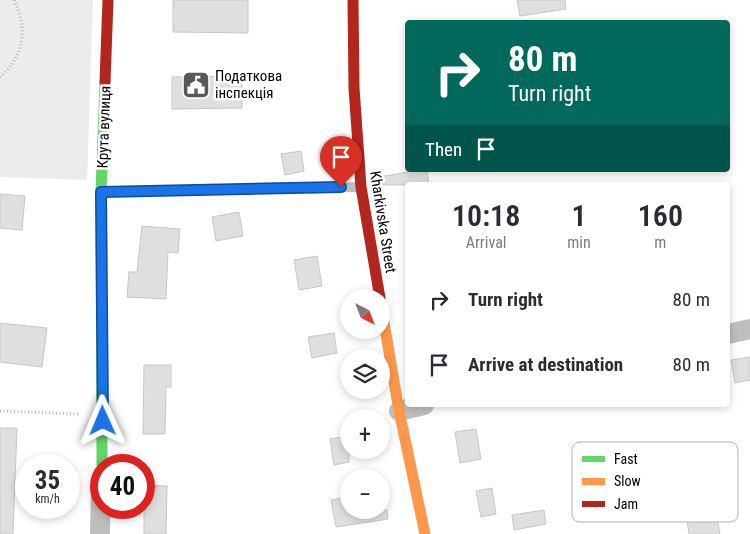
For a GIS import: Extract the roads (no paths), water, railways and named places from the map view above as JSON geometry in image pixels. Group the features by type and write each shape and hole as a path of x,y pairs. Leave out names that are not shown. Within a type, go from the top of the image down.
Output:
{"main road":[{"name":"Крута вулиця","path":"102,454 101,192 108,0"},
{"name":"Kharkivska Street","path":"353,0 354,88 361,187 378,289"},
{"path":"387,339 399,411 425,534"}],"street":[{"path":"730,334 750,329"},
{"path":"399,411 416,407"},
{"path":"100,519 100,534"}],"lane":[{"path":"101,192 361,187"}],"place":[{"name":"Податкова інспекція","path":"196,85"}]}
